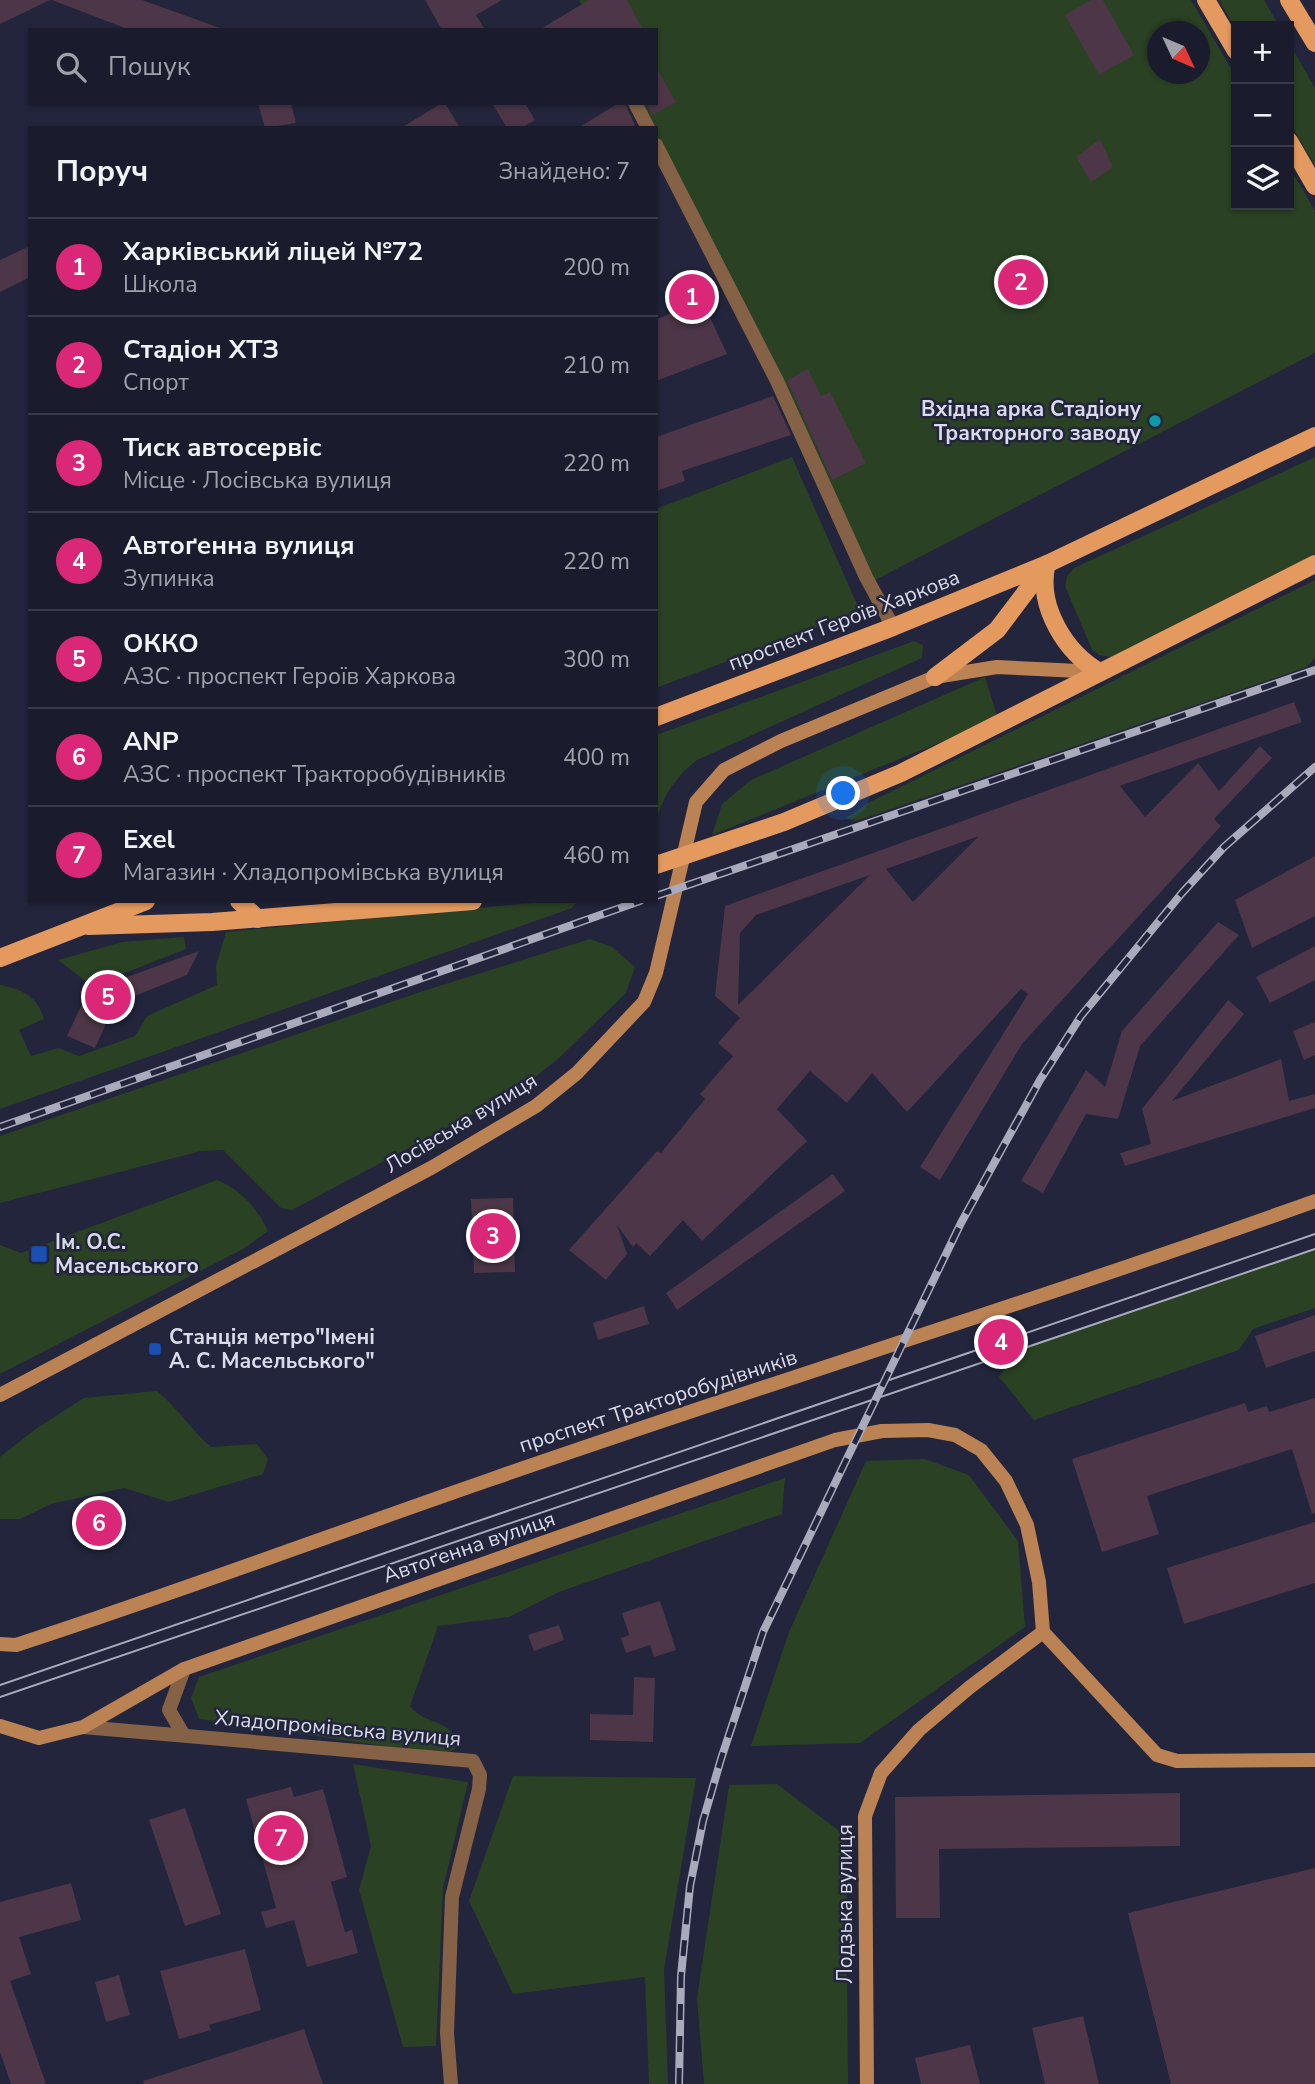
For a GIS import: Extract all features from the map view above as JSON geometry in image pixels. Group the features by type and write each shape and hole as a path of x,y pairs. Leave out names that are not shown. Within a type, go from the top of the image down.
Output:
{"main road":[{"path":"1206,0 1231,42"},
{"path":"1289,0 1315,43"},
{"path":"1292,147 1315,186"},
{"name":"проспект Героїв Харкова","path":"658,716 893,627 1047,564 1315,436"},
{"path":"1047,564 1043,583 1053,618 1072,652 1100,672"},
{"path":"935,677 997,630 1047,564"},
{"path":"658,864 784,822 901,773 1315,564"},
{"name":"Лосівська вулиця","path":"0,1395 431,1168 536,1106 604,1048 644,1002 656,973 696,802 724,770 750,755 935,677 997,667 1100,672"},
{"path":"0,958 141,903"},
{"path":"241,903 258,919"},
{"path":"88,926 258,919 449,903"},
{"name":"проспект Тракторобудівників","path":"0,1644 16,1645 190,1588 492,1479 1315,1201"},
{"name":"Автоґенна вулиця","path":"83,1727 184,1669 835,1440 906,1429 955,1435 981,1450 995,1464 1027,1525 1037,1573 1042,1632"},
{"path":"1042,1632 1157,1755 1177,1761 1315,1760"},
{"name":"Лодзька вулиця","path":"867,2084 865,1815 881,1773 919,1730 1042,1632"},
{"name":"Хладопромівська вулиця","path":"0,1726 39,1738 83,1727"}],"street":[{"path":"636,105 647,126"},
{"path":"658,149 777,381 866,577 893,627"},
{"path":"183,1734 169,1710 184,1669"},
{"name":"Хладопромівська вулиця","path":"83,1727 473,1761 480,1775 479,1789 452,1897 447,2034 451,2084"}],"green space":[{"path":"579,0 1191,0 1203,21 1147,21 1147,84 1210,84 1210,33 1231,68 1231,210 1294,210 1294,175 1315,211 1315,353 873,581 658,141 658,126 651,126 641,105 658,105 658,28 595,28"},
{"path":"1219,0 1264,0 1276,21 1231,21"},
{"path":"1294,52 1315,88 1315,166 1294,130"},
{"path":"792,457 860,611 658,687 658,508"},
{"path":"1315,457 1315,554 1111,657 1099,655 1092,650 1065,586 1067,576 1074,568"},
{"path":"1315,580 1315,658 1307,667 856,821 846,818 868,803"},
{"path":"914,641 923,645 922,658 697,760 670,788 658,818 658,734"},
{"path":"985,677 998,719 712,835 722,804 751,780"},
{"path":"532,903 576,903 572,908 0,1109 0,985 28,995 41,1011 44,1019 19,1030 31,1056 58,1048 79,1056 135,1036 147,1016 217,985 216,966 226,932"},
{"path":"184,937 186,949 92,986 58,960 122,942"},
{"path":"590,939 612,947 635,967 626,993 559,1058 520,1089 292,1210 281,1208 223,1150 201,1151 0,1203 0,1136 423,991"},
{"path":"217,1180 247,1201 268,1231 243,1249 0,1374 0,1245 21,1253"},
{"path":"1315,1249 1315,1308 1253,1329 1239,1350 1034,1420 999,1377 1019,1349"},
{"path":"157,1391 211,1447 257,1444 268,1459 263,1474 169,1502 124,1488 51,1504 20,1519 0,1519 0,1457 37,1428 84,1398"},
{"path":"925,1459 969,1475 1018,1541 1025,1627 860,1743 751,1746 789,1632 866,1461"},
{"path":"785,1478 782,1514 559,1592 509,1617 438,1626 410,1706 421,1716 451,1731 457,1738 455,1749 444,1755 199,1719 191,1698 199,1677"},
{"path":"353,1764 468,1782 443,1889 436,2046 403,2047 359,1890 371,1846"},
{"path":"513,1776 696,1778 664,1969 668,2084 649,2084 645,1977 513,1994 469,1901"},
{"path":"777,1784 846,1836 848,2084 704,2084 697,1998 729,1785"}],"building":[{"path":"0,0 50,0 0,24"},
{"path":"52,0 142,0 220,28 125,28"},
{"path":"425,0 502,0 476,15 484,28 441,28"},
{"path":"589,0 627,0 642,28 542,28"},
{"path":"1091,0 1103,0 1134,55 1099,75 1065,15"},
{"path":"658,70 676,102 652,115 647,105 658,105"},
{"path":"259,105 292,105 296,123 264,126"},
{"path":"439,105 446,105 459,126 404,126"},
{"path":"493,105 526,105 535,120 525,126 506,126"},
{"path":"616,105 626,105 635,125 633,126 581,126"},
{"path":"1100,139 1113,167 1091,182 1076,157"},
{"path":"28,247 28,278 0,292 0,260"},
{"path":"701,298 727,354 658,380 658,319"},
{"path":"808,369 821,396 830,392 866,463 832,480 787,380"},
{"path":"773,396 791,435 682,471 685,481 658,490 658,436"},
{"path":"1294,702 1302,722 1120,786 1145,817 1198,763 1219,791 1260,746 1272,758 1214,819 1221,826 1022,1044 940,1180 920,1167 1028,994 1021,989 907,1112 872,1073 847,1103 810,1071 777,1109 807,1141 702,1241 683,1220 650,1256 636,1243 633,1247 617,1225 627,1254 606,1280 569,1250 657,1151 661,1153 705,1099 700,1094 733,1056 718,1043 740,1018 715,996 725,906","holes":["979,836 913,902 886,869","870,875 738,1005 740,933 756,915"]},
{"path":"1315,856 1315,916 1252,948 1235,900"},
{"path":"1218,922 1239,935 1140,1046 1118,1119 1086,1114 1043,1193 1021,1181 1086,1070 1105,1087 1122,1031"},
{"path":"1315,946 1315,980 1270,1003 1256,977"},
{"path":"199,951 187,975 115,1004 95,1048 67,1036 88,991"},
{"path":"1228,1000 1244,1014 1172,1101 1281,1059 1289,1101 1315,1094 1315,1108 1125,1166 1120,1153 1151,1144 1142,1109"},
{"path":"1315,1022 1315,1055 1304,1060 1293,1031"},
{"path":"833,1174 845,1191 677,1310 666,1293"},
{"path":"513,1198 515,1272 474,1273 471,1199"},
{"path":"644,1306 649,1324 598,1340 593,1323"},
{"path":"1315,1315 1315,1351 1266,1368 1255,1336"},
{"path":"1315,1398 1315,1513 1312,1514 1292,1449 1147,1496 1159,1534 1102,1552 1072,1459 1245,1403 1248,1412 1267,1406 1269,1412"},
{"path":"1315,1522 1315,1583 1184,1624 1167,1568"},
{"path":"660,1601 676,1650 654,1657 650,1645 626,1653 621,1638 629,1635 622,1613"},
{"path":"559,1625 564,1640 534,1651 528,1635"},
{"path":"634,1677 655,1678 653,1742 590,1740 590,1714 633,1715"},
{"path":"291,1787 294,1797 323,1789 347,1877 331,1882 345,1932 352,1930 358,1953 307,1967 294,1920 266,1928 261,1912 276,1908 246,1799"},
{"path":"1180,1793 1180,1846 939,1849 940,1918 896,1918 895,1797"},
{"path":"185,1808 221,1914 185,1926 149,1820"},
{"path":"1315,1868 1315,2084 1171,2084 1128,1913"},
{"path":"71,1883 81,1920 19,1937 31,1974 10,1981 46,2084 11,2084 0,2052 0,1902"},
{"path":"245,1949 261,2010 209,2025 211,2030 179,2039 160,1971"},
{"path":"119,1975 130,2015 106,2022 95,1982"},
{"path":"1083,2016 1099,2084 1045,2084 1032,2028"},
{"path":"304,2029 323,2084 144,2084 143,2081"},
{"path":"970,2045 980,2084 921,2084 915,2058"}],"tram line":[{"path":"0,1685 1315,1234"},
{"path":"0,1697 1315,1249"}],"railway":[{"path":"658,895 1315,670"},
{"path":"679,2084 681,1976 690,1886 703,1821 763,1632 961,1223 1040,1080 1081,1016 1182,893 1224,847 1315,767"},
{"path":"0,1127 634,903"}],"place":[{"name":"Стадіон ХТЗ","path":"1021,282"},
{"name":"Харківський ліцей №72","path":"692,297"},
{"name":"Вхідна арка Стадіону Тракторного заводу","path":"1155,421"},
{"name":"ОККО","path":"108,997"},
{"name":"Тиск автосервіс","path":"493,1236"},
{"name":"Ім. О.С. Масельського","path":"39,1254"},
{"name":"Автоґенна вулиця","path":"1001,1342"},
{"name":"Станція метро\"Імені А. С. Масельського\"","path":"155,1349"},
{"name":"ANP","path":"99,1523"},
{"name":"Exel","path":"281,1838"}]}
